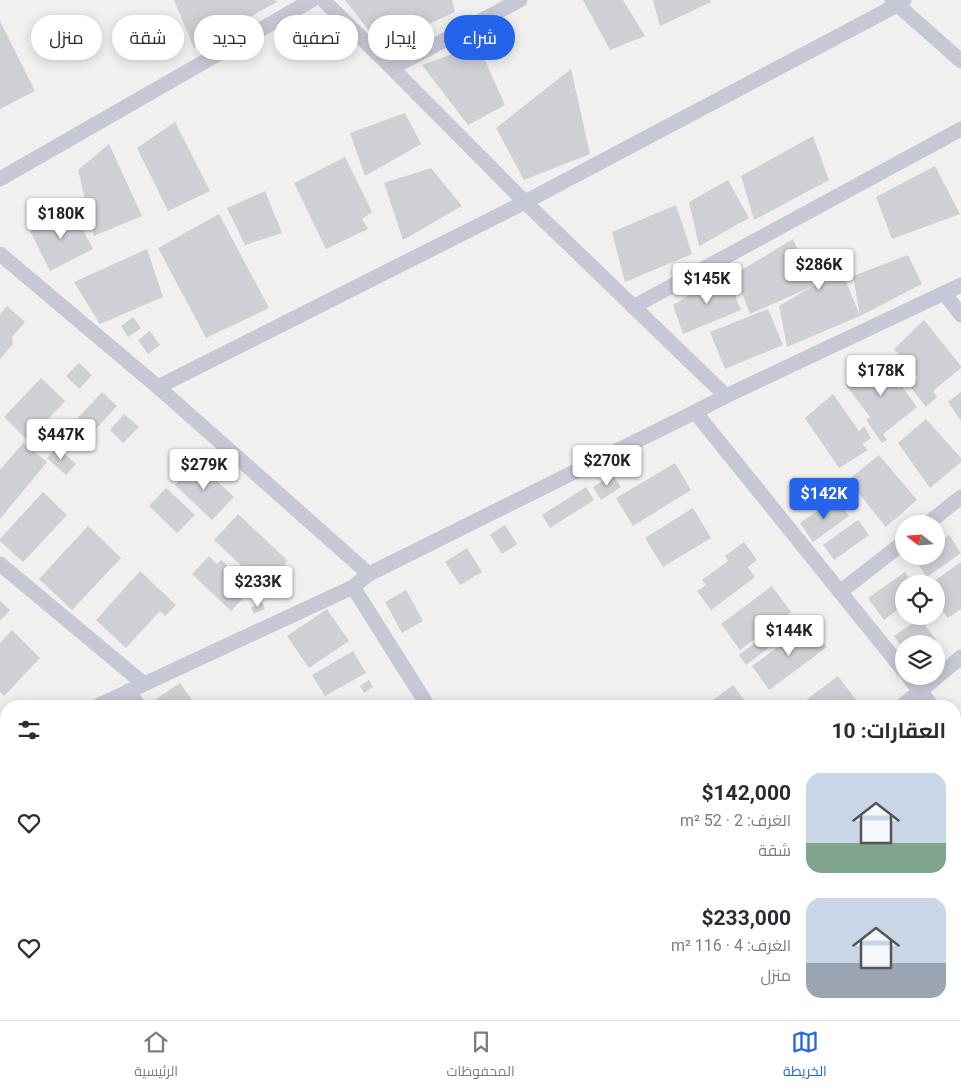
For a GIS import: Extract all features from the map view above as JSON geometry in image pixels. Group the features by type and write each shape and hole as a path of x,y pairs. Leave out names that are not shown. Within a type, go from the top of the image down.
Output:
{"street":[{"path":"0,179 312,0"},
{"path":"323,0 525,202 726,396"},
{"path":"392,68 520,0"},
{"path":"158,387 525,202 898,2 961,61"},
{"path":"633,307 961,129"},
{"path":"0,254 158,387 369,574"},
{"path":"111,700 353,587 369,574 726,396 961,285"},
{"path":"944,293 961,315"},
{"path":"695,412 895,660"},
{"path":"938,515 961,497"},
{"path":"840,592 895,549"},
{"path":"0,564 144,684"},
{"path":"353,587 424,700"},
{"path":"910,700 961,658"},
{"path":"915,685 927,700"},
{"path":"128,692 134,700"}],"building":[{"path":"174,0 275,0 277,2 254,15 194,15 194,48 184,24 184,15 180,15"},
{"path":"345,0 452,0 455,12 444,15 444,17 434,22 434,15 368,15 368,29"},
{"path":"583,0 623,0 645,36 610,50"},
{"path":"653,0 710,0 711,2 660,26"},
{"path":"0,21 35,91 0,109"},
{"path":"444,57 444,60 485,60 505,105 468,125 422,65"},
{"path":"571,69 590,154 524,180 496,128"},
{"path":"405,113 421,144 365,176 350,133"},
{"path":"175,122 210,191 168,211 137,148"},
{"path":"813,136 829,180 754,220 741,176"},
{"path":"109,144 142,216 94,236 78,170"},
{"path":"345,157 372,212 362,219 368,229 326,249 294,183"},
{"path":"935,166 960,214 892,239 876,197"},
{"path":"431,168 462,206 403,240 384,183"},
{"path":"728,180 749,218 699,246 689,202"},
{"path":"265,191 282,233 245,245 227,208"},
{"path":"676,205 692,254 625,282 612,232"},
{"path":"72,209 93,249 50,271 30,231"},
{"path":"219,214 269,308 206,338 158,248"},
{"path":"793,239 813,286 750,314 735,274"},
{"path":"147,249 163,297 100,324 74,282"},
{"path":"908,255 922,284 860,316 853,276"},
{"path":"841,269 860,316 787,347 779,306"},
{"path":"725,273 741,310 683,334 673,305"},
{"path":"7,306 25,322 12,337 13,344 0,359 0,314"},
{"path":"768,309 783,345 725,369 710,332"},
{"path":"133,317 141,328 128,337 121,326"},
{"path":"924,320 961,366 933,391 937,397 926,407 909,385 918,378 894,349"},
{"path":"150,331 160,345 148,354 138,340"},
{"path":"879,355 917,407 883,434 887,440 882,443 866,420 870,417 846,385"},
{"path":"79,363 92,375 79,389 66,376"},
{"path":"41,378 65,401 28,441 4,417"},
{"path":"102,392 117,406 91,434 76,420"},
{"path":"961,392 961,421 948,402"},
{"path":"833,394 859,431 864,426 871,438 862,444 868,450 839,468 805,418"},
{"path":"124,414 139,427 123,443 110,430"},
{"path":"926,419 961,458 961,462 930,488 898,443"},
{"path":"23,443 47,462 0,519 0,468"},
{"path":"57,447 76,464 66,475 47,458"},
{"path":"879,455 917,500 900,515 895,515 895,519 886,527 848,480"},
{"path":"197,462 234,497 212,520 175,485"},
{"path":"675,463 691,490 633,526 616,498"},
{"path":"613,475 621,487 601,500 593,487"},
{"path":"586,487 594,500 550,528 542,515"},
{"path":"166,488 195,515 177,533 149,506"},
{"path":"43,492 67,515 23,562 0,539"},
{"path":"836,498 849,516 813,542 800,523"},
{"path":"693,508 711,538 663,567 645,538"},
{"path":"238,514 288,561 280,569 287,575 274,588 268,582 264,587 214,540"},
{"path":"858,520 869,535 834,560 823,545"},
{"path":"505,525 517,544 502,554 490,535"},
{"path":"88,526 121,558 72,610 39,579"},
{"path":"949,535 961,553 945,564 945,538"},
{"path":"744,542 757,560 748,567 755,577 711,610 697,591 706,585 702,580 728,561 725,556"},
{"path":"467,548 482,572 460,585 445,562"},
{"path":"209,556 217,564 221,560 235,572 231,577 248,593 231,611 192,574"},
{"path":"961,562 961,609 948,618 945,614 945,575 943,575"},
{"path":"919,565 944,565 930,575 926,575"},
{"path":"140,571 176,605 165,616 160,611 126,648 96,620"},
{"path":"895,579 895,612 884,620 868,598"},
{"path":"772,586 791,612 740,650 721,624"},
{"path":"406,590 423,621 402,633 385,602"},
{"path":"0,601 10,610 0,621"},
{"path":"262,602 265,609 254,614 251,608"},
{"path":"327,609 349,641 309,668 287,636"},
{"path":"809,624 827,647 769,690 752,666"},
{"path":"910,625 925,625 932,635 895,635"},
{"path":"776,627 783,637 746,665 739,655"},
{"path":"12,630 40,658 4,696 0,692 0,643"},
{"path":"353,651 366,673 325,696 312,675"},
{"path":"838,676 856,700 806,700"},
{"path":"369,680 373,687 364,693 360,686"},
{"path":"180,683 192,700 154,700"},
{"path":"733,685 744,700 713,700"}]}
